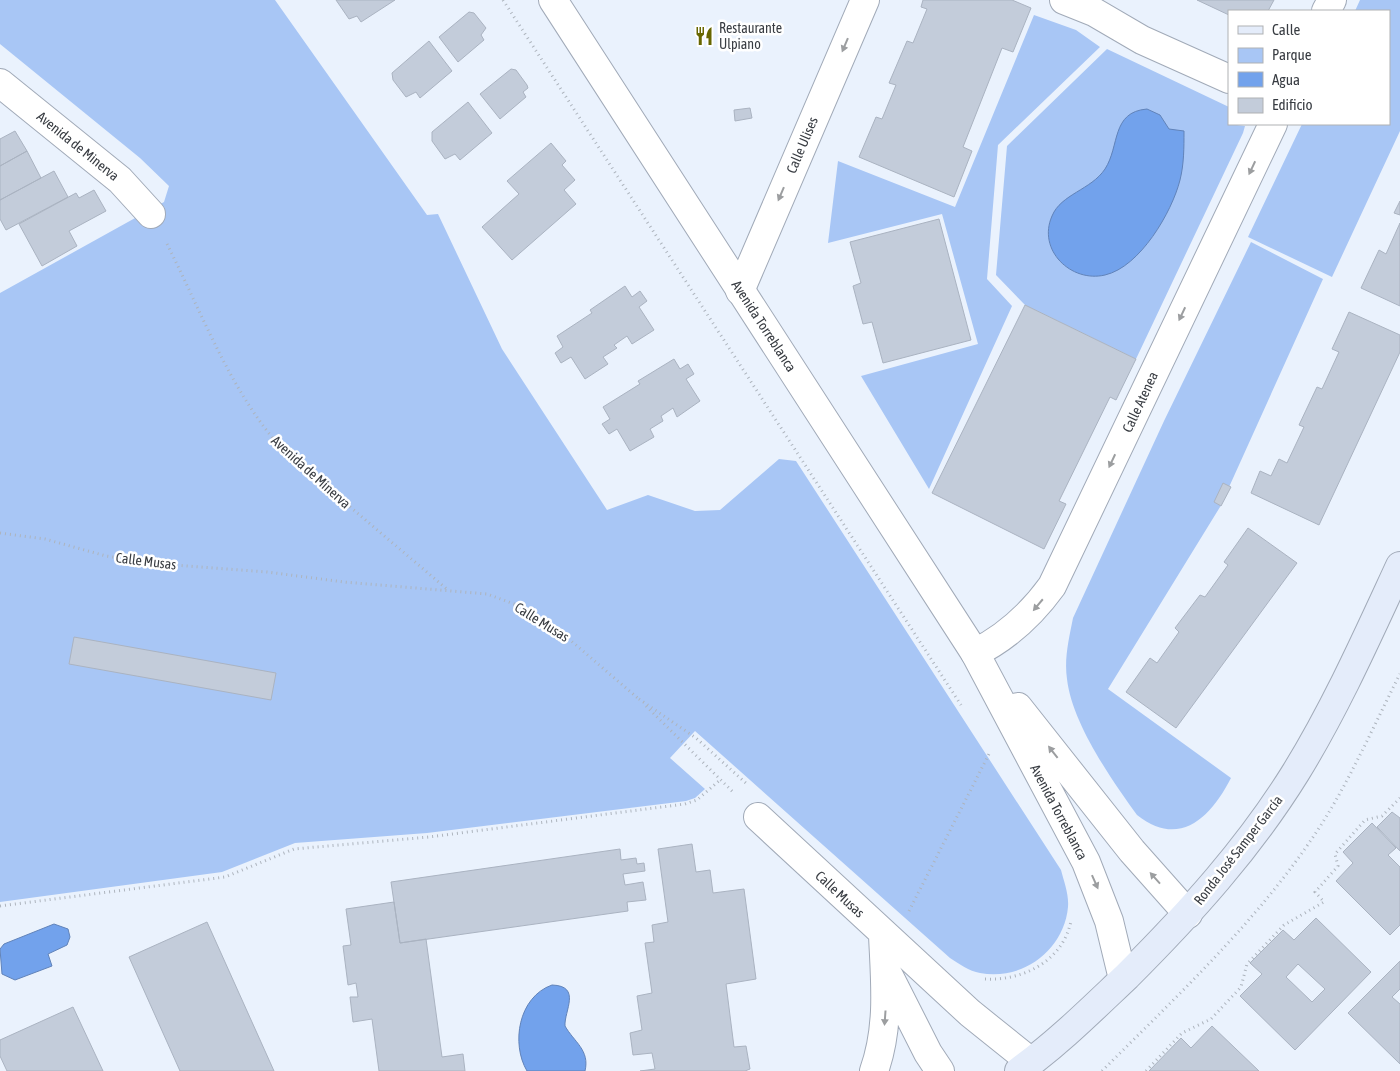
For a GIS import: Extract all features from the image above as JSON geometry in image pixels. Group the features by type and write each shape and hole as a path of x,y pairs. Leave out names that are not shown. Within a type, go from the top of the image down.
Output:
{"main road":[{"name":"Ronda José Samper García","path":"1032,1066 1188,914 1260,827 1297,771 1331,707 1400,566"}],"street":[{"name":"Avenida Torreblanca","path":"552,0 975,653 1086,862 1110,921 1123,979"},
{"name":"Calle Ulises","path":"740,291 865,0"},
{"path":"1064,0 1096,6 1142,40 1228,79"},
{"name":"Avenida de Minerva","path":"0,83 120,180 151,214"},
{"name":"Calle Atenea","path":"975,653 997,642 1018,625 1036,607 1052,586 1273,125"},
{"name":"Avenida Torreblanca","path":"975,653 1138,858 1188,914"},
{"name":"Calle Musas","path":"757,804 883,935 1032,1066"},
{"path":"874,1071 884,1034 886,1003 883,935"},
{"path":"885,968 928,1053 940,1071"}],"path":[{"path":"504,0 964,709"},
{"name":"Avenida de Minerva","path":"168,245 243,397 261,426 283,450 448,590"},
{"name":"Calle Musas","path":"0,533 45,539 106,556 160,564 487,594 525,608 562,633 639,699 720,780 757,804"},
{"path":"1102,1071 1188,986 1246,924 1298,859 1341,792 1400,674"},
{"path":"639,699 696,738 757,804"},
{"path":"907,914 991,750 996,758"},
{"path":"0,906 225,877 294,850 429,837 685,804 701,797 720,780"},
{"path":"1146,1071 1182,1033 1211,1020 1241,987 1247,964 1284,924 1324,902 1315,892 1338,866 1335,854 1366,820 1382,816 1400,798"},
{"path":"979,978 996,980 1017,977 1049,960 1062,944 1072,916"}],"green space":[{"path":"0,0 275,0 427,215 438,214 502,349 607,510 648,495 695,511 720,510 779,459 796,461 1061,870 1067,893 1068,907 1065,923 1059,937 1050,949 1026,967 1011,972 996,974 980,973 961,965 950,958 695,731 670,758 705,789 695,798 686,801 427,833 295,843 222,872 0,902 0,293 164,202 169,186 140,158 0,44"},
{"path":"1360,0 1400,0 1400,131 1332,277 1248,237 1302,125 1390,125 1390,10 1355,10"},
{"path":"1034,15 1076,30 1100,47 998,145 987,279 1012,306 929,489 861,376 978,344 942,214 828,243 838,161 955,207"},
{"path":"1107,49 1228,107 1228,125 1245,126 1136,359 1025,305 996,275 1007,146"},
{"path":"1251,242 1323,279 1220,507 1108,689 1231,778 1214,805 1204,816 1193,824 1180,829 1167,829 1153,825 1137,815 1105,768 1084,732 1070,696 1066,671 1067,648 1073,618 1164,421"}],"water":[{"path":"1147,109 1160,115 1169,129 1184,131 1182,168 1176,193 1153,236 1130,261 1118,270 1105,275 1092,276 1080,274 1069,269 1053,252 1049,241 1052,216 1062,202 1092,182 1105,169 1110,160 1118,132 1127,116 1135,111"},
{"path":"54,924 68,929 70,937 67,945 48,954 52,966 15,980 2,974 0,949 4,944"},
{"path":"552,985 561,986 569,994 565,1026 583,1052 586,1064 585,1071 527,1071 522,1060 519,1048 519,1035 525,1010 541,991"}],"building":[{"path":"336,0 395,0 361,22 357,16 349,19"},
{"path":"923,0 1012,0 1031,8 1013,52 1002,48 963,147 972,151 954,197 859,157 876,117 882,119 896,85 889,83 907,41 913,43 927,9 921,7"},
{"path":"1197,0 1274,0 1269,10 1228,10 1228,15"},
{"path":"469,12 474,13 486,28 481,35 484,40 458,62 439,37"},
{"path":"429,41 452,71 420,98 416,92 406,97 393,80 392,73"},
{"path":"511,69 516,70 528,88 523,92 526,97 500,119 480,94"},
{"path":"468,102 492,133 460,160 455,154 445,159 432,141 432,132"},
{"path":"750,108 752,118 735,121 734,110"},
{"path":"15,131 27,151 0,166 0,139"},
{"path":"551,143 566,161 562,165 575,180 564,190 576,204 512,260 482,227 519,194 507,181"},
{"path":"27,151 41,178 0,200 0,166"},
{"path":"54,171 68,197 6,230 0,219 0,200"},
{"path":"94,190 106,211 69,231 77,246 42,266 19,224 76,193 79,198"},
{"path":"1400,201 1400,215 1394,213"},
{"path":"939,219 971,340 883,363 872,322 863,324 853,286 861,283 850,242"},
{"path":"1400,223 1400,306 1361,288 1379,250 1386,254"},
{"path":"625,286 632,297 640,291 647,301 639,307 654,330 632,344 627,336 614,345 617,348 603,357 608,364 585,379 571,357 561,363 555,353 563,347 557,336 592,313 590,310"},
{"path":"1025,305 1136,359 1116,400 1110,397 1059,501 1066,504 1044,549 932,493"},
{"path":"1349,312 1400,335 1400,352 1319,525 1251,493 1260,471 1271,476 1279,459 1287,463 1304,427 1299,425 1317,387 1322,389 1339,352 1332,349"},
{"path":"674,359 680,369 688,364 694,374 686,379 700,401 677,417 673,408 661,416 663,421 650,429 654,437 630,451 617,429 609,434 602,424 610,419 603,407 640,384 638,381"},
{"path":"1223,483 1231,487 1221,506 1214,502"},
{"path":"1248,528 1297,563 1176,728 1126,692 1150,658 1157,663 1179,632 1175,628 1200,595 1205,597 1228,565 1224,562"},
{"path":"74,637 276,673 271,700 69,664"},
{"path":"1392,812 1400,818 1400,851 1377,827"},
{"path":"1372,823 1396,848 1388,855 1400,867 1400,925 1390,935 1336,881 1353,863 1343,852"},
{"path":"692,844 696,872 710,870 713,893 744,889 756,979 726,984 734,1047 746,1046 750,1069 745,1071 640,1071 655,1069 652,1053 633,1055 630,1033 642,1030 637,996 652,993 645,943 654,942 652,925 668,922 658,849"},
{"path":"620,849 621,860 636,858 637,864 644,863 645,871 623,874 625,885 643,882 646,900 627,902 628,911 400,943 391,882"},
{"path":"394,902 400,943 426,939 442,1057 463,1054 465,1071 379,1071 372,1019 353,1022 350,997 358,997 356,983 348,985 343,946 351,945 346,909"},
{"path":"1316,918 1371,972 1295,1050 1240,996 1262,974 1250,963 1283,930 1294,940","holes":["1298,964 1325,989 1312,1002 1286,977"]},
{"path":"207,922 274,1071 180,1071 129,957"},
{"path":"1400,961 1400,989 1392,997 1400,1004 1400,1064 1348,1013"},
{"path":"73,1007 103,1071 7,1071 0,1056 0,1040"},
{"path":"1212,1026 1259,1071 1149,1071 1181,1038 1191,1048"}],"place":[{"name":"Restaurante Ulpiano","path":"704,36"}]}
